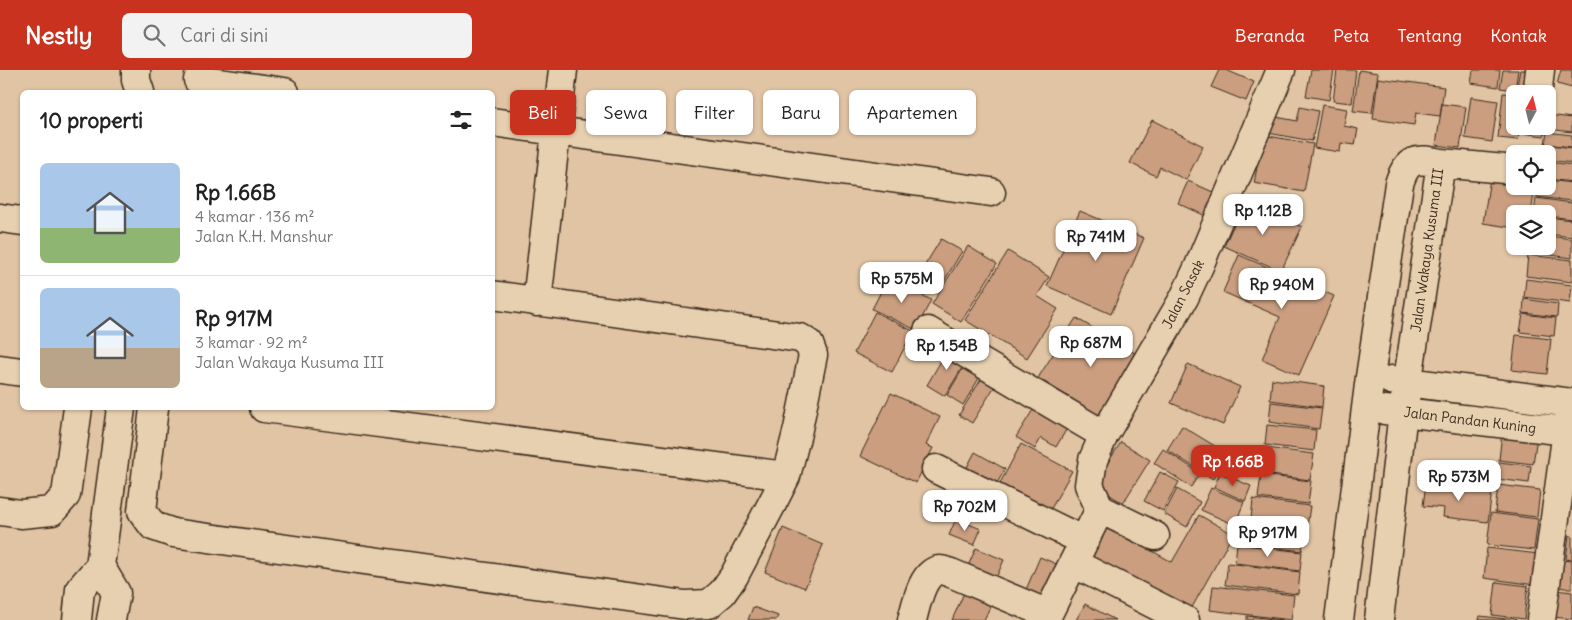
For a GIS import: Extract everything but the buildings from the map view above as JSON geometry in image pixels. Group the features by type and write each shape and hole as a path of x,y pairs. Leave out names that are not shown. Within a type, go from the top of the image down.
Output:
{"street":[{"path":"560,90 563,70"},
{"name":"Jalan Sasak","path":"1105,512 1089,486 1093,460 1104,435 1184,298 1281,70"},
{"path":"196,81 269,90"},
{"path":"495,122 510,124"},
{"path":"576,133 991,192"},
{"path":"537,302 554,135"},
{"name":"Jalan Wakaya Kusuma III","path":"1339,620 1370,378 1399,184 1403,170 1411,163 1421,160 1441,163 1403,412 1380,620"},
{"path":"1441,163 1506,169"},
{"path":"0,218 20,221"},
{"path":"154,410 142,511 153,526 172,533 684,605 709,604 722,593 734,576 786,476 813,355 809,344 800,338 495,295"},
{"path":"928,331 1104,435"},
{"path":"0,369 20,372"},
{"path":"1370,378 1572,403 1541,620"},
{"name":"Jalan Pandan Kuning","path":"1367,408 1569,430"},
{"path":"0,511 21,514 52,510 66,495 78,410"},
{"path":"77,620 80,589 100,566 121,410"},
{"path":"279,410 786,476"},
{"path":"936,469 1078,552 1185,620"},
{"path":"912,620 923,585 930,574 940,570 952,573 1046,617 1078,552 1105,512 1155,536"},
{"path":"100,566 116,593 111,620"}]}
